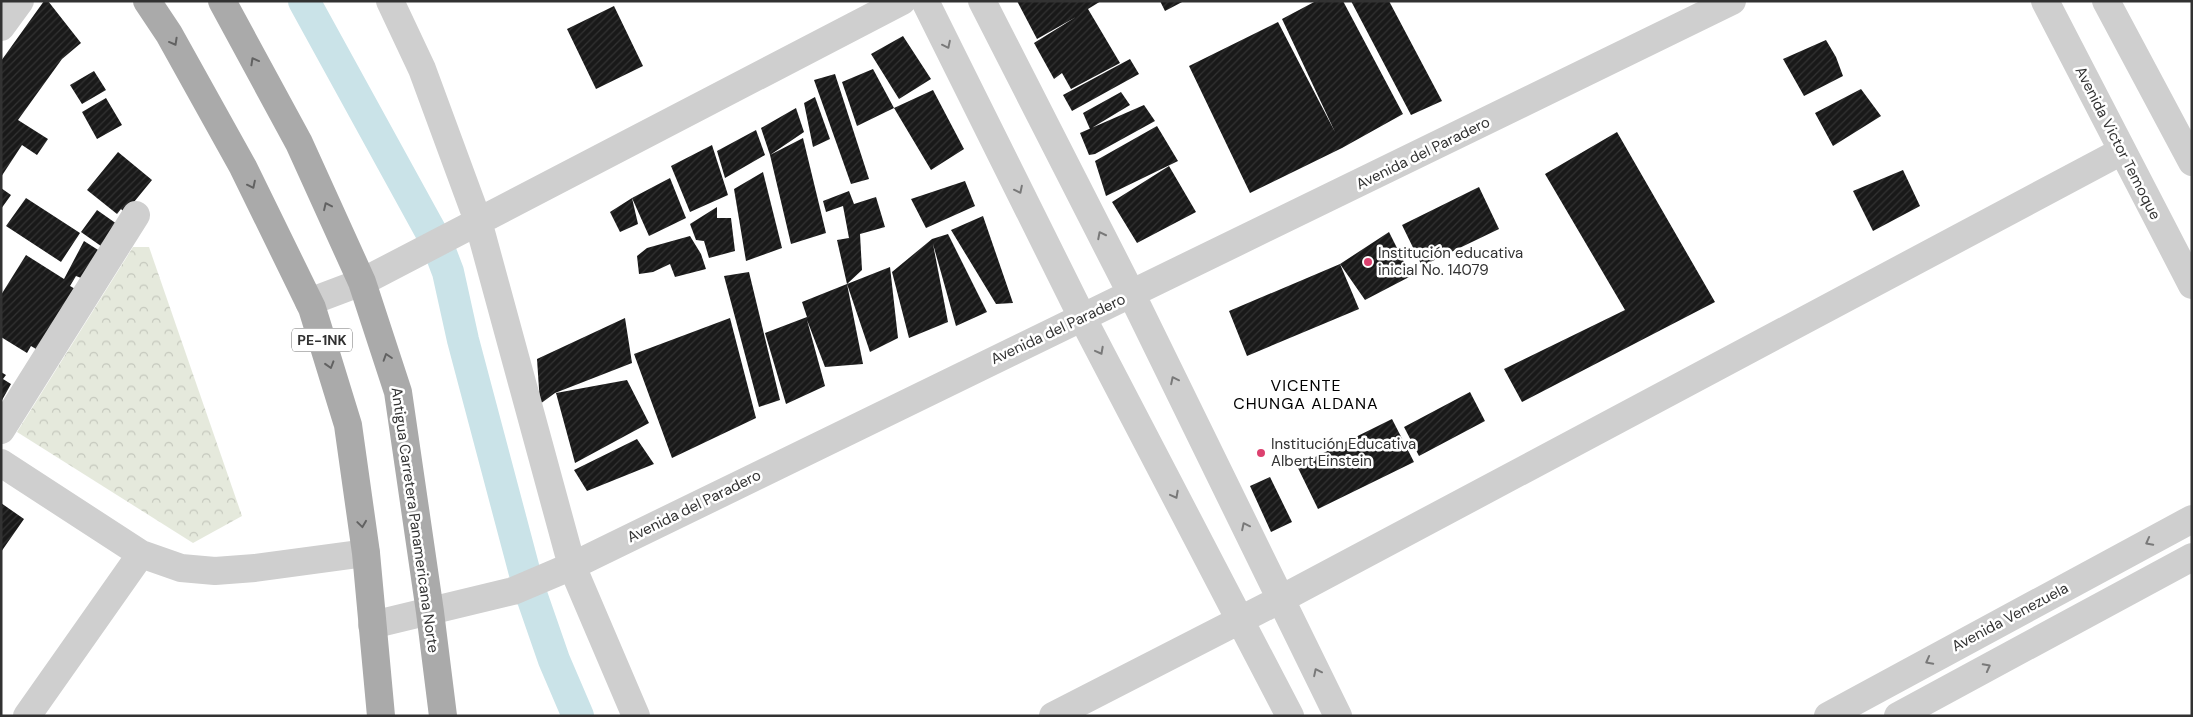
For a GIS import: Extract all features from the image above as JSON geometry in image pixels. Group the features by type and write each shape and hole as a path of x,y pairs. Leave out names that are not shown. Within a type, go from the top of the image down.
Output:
{"main road":[{"name":"PE-1NK","path":"147,1 169,34 243,167 309,302 348,425 366,553 381,716"},
{"name":"Antigua Carretera Panamericana Norte","path":"222,1 299,143 362,282 398,392 443,716"}],"street":[{"path":"1,28 20,1"},
{"path":"390,1 422,69 478,221 572,566 636,716"},
{"path":"309,302 362,282 902,1"},
{"path":"925,1 1082,317 1290,716"},
{"path":"982,1 1132,295 1338,716"},
{"name":"Avenida del Paradero","path":"372,625 513,592 572,566 1082,317 1132,295 1732,1"},
{"path":"2106,1 2192,162"},
{"name":"Avenida Victor Temoque","path":"2052,7 2122,151 2192,285"},
{"path":"1054,716 1241,620 2122,151"},
{"path":"1,430 136,215"},
{"path":"1,463 141,554 181,568 216,571 254,568 366,553"},
{"name":"Avenida Venezuela","path":"1828,716 2192,519"},
{"path":"27,716 141,554"},
{"path":"1898,716 2192,557"}],"green space":[{"path":"133,247 149,247 242,516 193,543 17,432"}],"building":[{"path":"44,1 48,1 81,43 62,59 18,120 48,139 37,155 22,145 1,177 1,61"},
{"path":"1017,1 1101,1 1088,9 1120,63 1071,89 1062,73 1054,79 1034,43 1076,17 1037,39"},
{"path":"1160,1 1184,1 1165,11"},
{"path":"1316,1 1343,1 1403,114 1342,148 1250,193 1189,66 1278,22 1335,132 1282,19"},
{"path":"1351,1 1389,1 1442,101 1411,115"},
{"path":"614,6 643,66 596,89 567,29"},
{"path":"903,36 931,79 899,99 871,54"},
{"path":"1826,40 1836,57 1843,76 1804,96 1783,59"},
{"path":"1130,59 1139,74 1072,111 1063,95"},
{"path":"873,69 894,108 857,126 842,82"},
{"path":"94,71 106,90 82,104 70,85"},
{"path":"835,74 869,179 851,184 814,80"},
{"path":"1861,89 1881,116 1833,146 1815,113"},
{"path":"933,90 964,149 931,170 894,108"},
{"path":"1121,92 1130,105 1090,129 1083,113"},
{"path":"815,97 830,139 813,147 804,103"},
{"path":"106,98 122,125 97,139 82,112"},
{"path":"1144,105 1155,121 1095,154 1089,155 1080,133"},
{"path":"796,108 804,132 770,155 761,128"},
{"path":"1157,126 1178,161 1106,196 1095,161"},
{"path":"756,130 765,155 725,178 717,151"},
{"path":"1617,132 1715,302 1522,402 1504,369 1625,310 1545,174"},
{"path":"803,138 826,233 791,244 770,155"},
{"path":"712,145 728,195 690,212 671,166"},
{"path":"118,152 152,180 125,213 121,209 117,214 87,190"},
{"path":"1169,166 1196,212 1137,243 1112,202"},
{"path":"1903,170 1920,206 1873,231 1853,191"},
{"path":"763,172 782,248 746,261 734,189"},
{"path":"670,178 686,218 649,236 632,198"},
{"path":"965,181 975,206 926,228 911,199"},
{"path":"1479,187 1499,229 1422,266 1402,225"},
{"path":"1,188 11,195 1,209"},
{"path":"849,191 854,204 876,197 885,227 860,234 862,270 847,284 837,240 849,238 843,206 826,212 823,201"},
{"path":"26,198 80,233 61,262 6,226"},
{"path":"632,198 638,224 620,232 610,212"},
{"path":"717,207 717,218 731,218 735,251 709,258 704,241 696,240 690,224"},
{"path":"97,210 124,229 108,251 81,232"},
{"path":"983,216 1013,303 996,304 951,230"},
{"path":"1389,232 1411,276 1365,300 1340,264"},
{"path":"948,234 987,312 956,326 933,244 948,322 909,338 892,272 932,239"},
{"path":"690,236 701,254 706,269 675,277 670,264 653,272 639,274 637,256 647,248"},
{"path":"84,241 106,255 89,281 76,276 70,286 77,290 41,352 31,346 27,353 1,337 1,295 26,255 64,279"},
{"path":"1340,264 1359,309 1247,356 1229,311"},
{"path":"890,267 898,338 870,352 847,284"},
{"path":"749,272 780,400 759,407 724,276"},
{"path":"847,284 863,364 825,367 807,320 825,386 786,404 765,333 807,317 802,302"},
{"path":"625,318 632,363 555,393 540,404 537,359"},
{"path":"730,318 756,418 672,458 634,354"},
{"path":"1,372 6,375 3,379 11,384 1,402"},
{"path":"627,380 649,423 575,463 556,393"},
{"path":"1470,392 1485,421 1419,456 1404,427"},
{"path":"1392,419 1414,462 1318,509 1297,466"},
{"path":"637,439 654,464 587,491 574,470"},
{"path":"1270,477 1292,522 1271,532 1250,486"},
{"path":"1,503 24,519 1,552"}],"waterway":[{"path":"304,1 437,243 448,272 463,340 528,585 554,660 578,716"}],"place":[{"name":"Institución educativa inicial No. 14079","path":"1368,262"},
{"name":"Institución Educativa Albert Einstein","path":"1261,453"}],"district":[{"name":"VICENTE CHUNGA ALDANA","path":"1306,394"}]}
